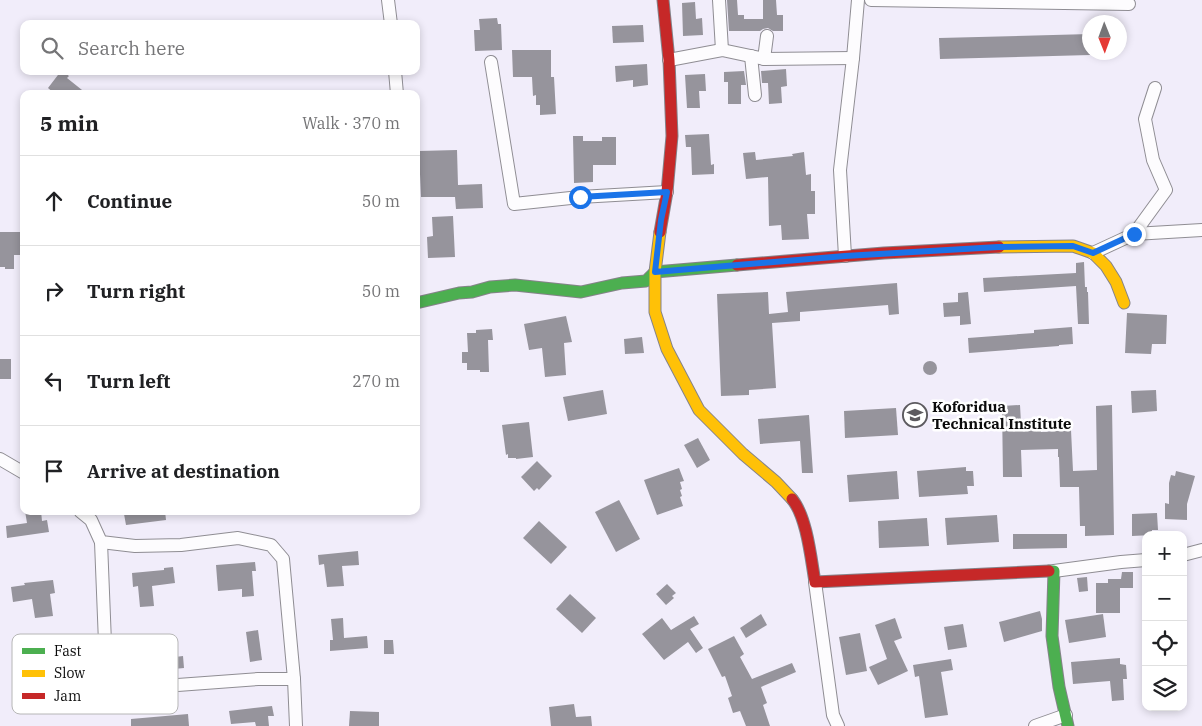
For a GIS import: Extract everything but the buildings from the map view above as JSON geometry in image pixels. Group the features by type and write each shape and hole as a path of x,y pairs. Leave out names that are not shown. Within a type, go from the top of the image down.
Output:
{"street":[{"path":"388,0 390,20"},
{"path":"663,0 669,60 672,136 667,192 661,220 655,272 655,312 667,350 698,410 743,454 776,482 796,504 807,533 833,715 838,726"},
{"path":"719,0 722,50"},
{"path":"845,256 840,170 858,0"},
{"path":"871,0 1129,4"},
{"path":"764,59 767,36"},
{"path":"669,60 722,50 764,59 853,58"},
{"path":"751,56 755,95"},
{"path":"491,62 514,204 580,197 667,192"},
{"path":"395,75 397,90"},
{"path":"1134,234 1166,190 1153,160 1145,119 1155,88"},
{"path":"1093,253 1134,234 1202,230"},
{"path":"420,302 490,287 515,285 581,292 622,283 646,281 655,272 845,256 998,247 1073,246 1093,253 1106,266 1116,282 1124,303"},
{"path":"0,459 20,471"},
{"path":"85,515 91,520 101,542 105,634"},
{"path":"101,542 135,546 181,545 238,538 271,545 283,559 294,679 296,726"},
{"path":"1187,554 1202,550"},
{"path":"815,582 1054,571 1142,560"},
{"path":"1035,726 1067,720 1059,687 1052,636 1054,571"},
{"path":"178,685 258,679 294,679"}],"traffic: fast":[{"path":"420,302 490,287 515,285 581,292 622,283 646,281 655,272 737,265"},
{"path":"1049,571 1054,571 1052,636 1059,687 1068,726"}],"traffic: slow":[{"path":"660,232 655,272 655,312 667,349 699,410 792,499"},
{"path":"999,247 1073,246 1093,253 1106,266 1116,282 1124,303"}],"traffic: jam":[{"path":"660,232 667,192 672,136 669,60 663,0"},
{"path":"737,265 884,253 999,247"},
{"path":"792,499 805,527 815,582 1049,571"}],"place":[{"name":"Koforidua Technical Institute","path":"915,415"}],"route":[{"path":"580,197 667,192 661,220 655,272 845,256 998,247 1073,246 1093,253 1134,234"}]}
